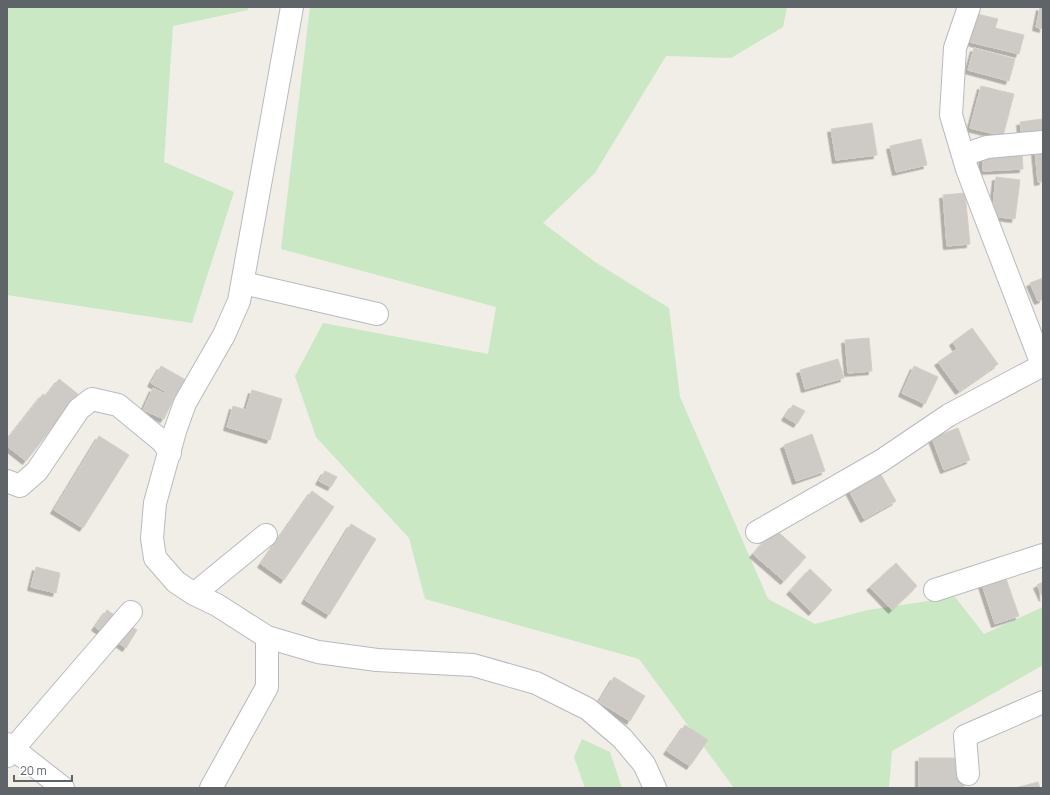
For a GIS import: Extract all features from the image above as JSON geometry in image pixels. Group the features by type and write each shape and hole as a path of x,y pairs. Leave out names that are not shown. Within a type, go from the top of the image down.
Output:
{"street":[{"path":"292,7 240,301 233,317 186,403 175,431 170,453 154,503 152,538 155,558 176,582 194,594 217,605 267,637 318,652 377,660 473,665 536,682 588,709 622,738 644,764 655,788"},
{"path":"757,532 881,461 949,415 1043,366 963,155 951,115 955,48 967,8"},
{"path":"963,155 987,147 1043,142"},
{"path":"242,283 377,314"},
{"path":"7,481 20,486 29,479 37,470 79,409 92,400 118,405 163,442 170,453"},
{"path":"194,594 266,534"},
{"path":"935,590 1043,555"},
{"path":"63,788 9,749 131,612"},
{"path":"211,788 267,687 267,637"},
{"path":"968,774 965,736 1043,702"}],"green space":[{"path":"7,7 248,7 248,10 173,26 164,162 234,192 192,323 7,295"},
{"path":"310,7 787,7 783,27 731,58 666,56 595,173 543,223 595,262 669,308 680,397 768,599 815,624 868,610 955,597 984,634 1043,607 1043,665 892,751 889,788 734,788 639,659 425,599 409,538 316,437 295,376 323,323 488,354 496,307 281,249"},
{"path":"582,739 610,752 622,788 585,788 574,757"}],"building":[{"path":"1040,7 1043,8 1043,29 1036,27"},
{"path":"973,13 998,19 995,28 1024,35 1019,54 966,41"},
{"path":"974,48 1015,59 1009,81 968,70"},
{"path":"981,86 1014,94 1003,136 970,128"},
{"path":"1042,119 1043,136 1022,139 1020,122"},
{"path":"872,123 877,155 836,160 831,129"},
{"path":"921,139 927,165 896,172 890,146"},
{"path":"1022,150 1023,169 983,171 982,152"},
{"path":"1043,150 1043,181 1038,182 1035,151"},
{"path":"996,177 1020,180 1015,219 992,216"},
{"path":"965,193 970,244 947,246 943,195"},
{"path":"1043,278 1043,299 1038,301 1030,283"},
{"path":"972,328 998,364 959,391 938,362 957,349 953,342"},
{"path":"869,338 872,371 848,373 845,340"},
{"path":"838,359 844,378 805,389 800,370"},
{"path":"161,366 186,380 176,398 151,383"},
{"path":"914,366 938,377 925,404 902,393"},
{"path":"59,379 78,394 26,461 7,446 7,440 43,394 46,396"},
{"path":"153,388 174,398 164,419 143,410"},
{"path":"252,390 282,399 270,440 227,427 233,406 246,410"},
{"path":"793,405 805,411 797,424 785,417"},
{"path":"958,428 970,460 944,470 932,438"},
{"path":"812,434 825,471 796,481 784,445"},
{"path":"99,436 129,455 83,528 54,510"},
{"path":"325,471 337,477 331,487 319,481"},
{"path":"880,473 896,501 864,519 849,490"},
{"path":"312,491 334,507 284,580 261,564"},
{"path":"351,524 376,539 329,615 305,600"},
{"path":"775,529 806,557 784,581 753,554"},
{"path":"896,563 917,586 892,610 870,587"},
{"path":"36,567 60,573 56,593 31,587"},
{"path":"810,569 832,590 812,612 790,591"},
{"path":"1003,570 1019,616 995,624 980,578"},
{"path":"1043,582 1043,598 1037,585"},
{"path":"107,610 137,630 126,648 95,627"},
{"path":"614,677 645,696 630,721 599,702"},
{"path":"685,725 708,740 690,766 667,751"},
{"path":"919,758 957,758 964,773 964,788 919,788"},
{"path":"1038,782 1040,788 1015,788"}]}
